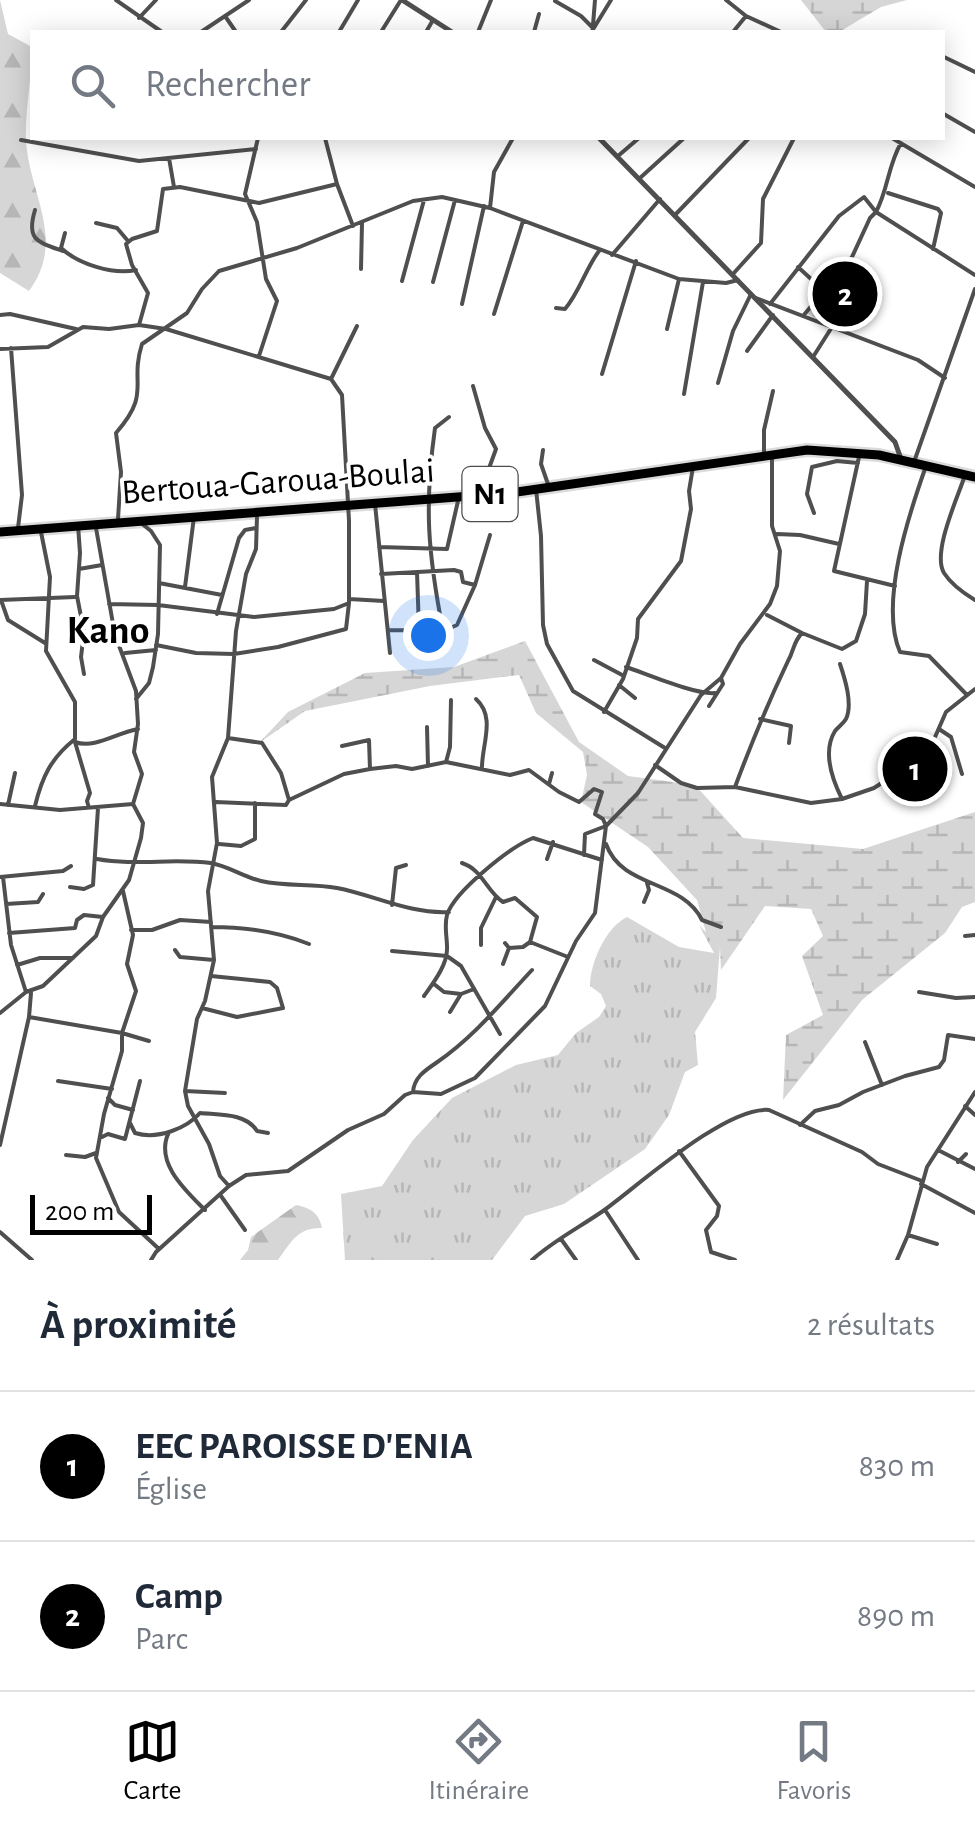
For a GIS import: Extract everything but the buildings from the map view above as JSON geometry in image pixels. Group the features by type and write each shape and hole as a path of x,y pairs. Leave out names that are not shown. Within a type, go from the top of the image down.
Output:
{"highway":[{"name":"Bertoua-Garoua-Boulai","path":"0,532 536,489 807,450 859,458 901,459 970,476"}],"street":[{"path":"116,0 159,30"},
{"path":"139,18 156,0"},
{"path":"205,30 249,0"},
{"path":"283,30 306,0"},
{"path":"339,30 358,0"},
{"path":"382,30 402,0 413,3 449,30"},
{"path":"479,30 492,0"},
{"path":"592,30 595,0"},
{"path":"593,30 611,0"},
{"path":"726,0 746,16 777,30"},
{"path":"555,1 581,16 591,30"},
{"path":"535,30 539,14"},
{"path":"224,16 234,30"},
{"path":"735,30 746,16"},
{"path":"427,30 433,20"},
{"path":"945,57 975,72"},
{"path":"945,115 975,132"},
{"path":"21,140 139,161 256,149"},
{"path":"258,140 245,200 257,222 266,279 277,300 259,356"},
{"path":"326,140 353,226"},
{"path":"462,304 494,172 512,140"},
{"path":"601,140 895,442 901,459"},
{"path":"618,156 638,140"},
{"path":"640,178 681,140"},
{"path":"675,215 747,140"},
{"path":"118,522 121,472 116,432 134,409 142,344 187,313 213,275 424,200 455,199 487,207 679,279 719,282 733,274 761,244 763,198 793,140"},
{"path":"896,140 975,187"},
{"path":"803,316 852,256 870,218 887,194 891,165 901,143"},
{"path":"169,158 174,187"},
{"path":"128,241 157,230 162,191 174,187 259,203 337,184"},
{"path":"887,194 895,192 938,208 941,214 934,249"},
{"path":"770,304 838,216 866,197 876,212 975,275"},
{"path":"432,282 455,199"},
{"path":"612,254 660,199"},
{"path":"402,281 424,200"},
{"path":"34,210 30,227 33,236 43,244 117,272 136,270"},
{"path":"494,314 523,221"},
{"path":"361,269 362,222"},
{"path":"96,223 116,228 128,241 127,251 148,293 139,325"},
{"path":"63,251 65,233"},
{"path":"556,308 568,308 600,250"},
{"path":"602,374 636,262"},
{"path":"798,268 823,290"},
{"path":"719,282 733,274"},
{"path":"667,329 679,279"},
{"path":"842,331 878,281"},
{"path":"684,394 703,282"},
{"path":"914,462 975,289"},
{"path":"754,296 918,360 945,378"},
{"path":"718,383 733,330 754,296"},
{"path":"0,315 76,329 139,325 166,330 330,379 342,395 349,601 344,631 234,654 156,648 124,654"},
{"path":"747,351 772,315"},
{"path":"330,379 358,326"},
{"path":"813,357 832,327"},
{"path":"0,349 48,347 76,329"},
{"path":"11,348 22,495 18,530"},
{"path":"473,386 485,428 496,449 484,482 474,495"},
{"path":"584,855 585,834 606,826 638,792 701,695 721,678 740,644 766,613 777,586 780,551 772,526 764,430 773,391"},
{"path":"443,630 428,549 427,499 436,428 449,417"},
{"path":"543,450 541,464 549,487"},
{"path":"814,514 807,494 812,467 859,458 834,571 895,586"},
{"path":"926,465 895,586 898,649 929,656 968,696"},
{"path":"604,712 624,676 637,638 638,619 680,561 691,509 693,467"},
{"path":"970,476 945,534 941,562 944,573 975,600"},
{"path":"536,489 544,637 572,692 665,748"},
{"path":"379,547 447,550 460,496"},
{"path":"375,502 390,654"},
{"path":"229,1186 220,1176 185,1091 214,960 208,890 217,844 213,772 228,738 234,654 246,574 254,562 257,511"},
{"path":"185,587 194,516"},
{"path":"136,699 148,683 156,648 160,545 151,530 137,520"},
{"path":"0,1013 96,936 102,917 123,891 143,823 133,804 142,774 134,752 138,729 135,686 116,635 95,523"},
{"path":"78,524 77,596 84,632 80,656 84,674"},
{"path":"34,806 46,769 74,738 77,724 76,702 47,656 48,559 40,527"},
{"path":"217,614 239,538 245,530 257,528"},
{"path":"777,534 839,544"},
{"path":"388,630 443,630 457,625 475,585 490,535"},
{"path":"79,570 102,565"},
{"path":"381,574 460,571 464,582 475,585"},
{"path":"417,572 419,630"},
{"path":"766,613 768,618 842,649 856,641 865,614 868,580"},
{"path":"159,582 222,595"},
{"path":"46,643 8,620 1,600 77,596"},
{"path":"109,604 158,604 239,617 334,609 349,601 384,601"},
{"path":"735,787 777,679 802,634"},
{"path":"594,660 624,676"},
{"path":"840,664 847,715 834,734 830,753 832,776 842,800"},
{"path":"626,667 701,695 715,694"},
{"path":"709,706 722,684 721,678"},
{"path":"619,685 635,698"},
{"path":"655,765 686,785 735,787 811,804 842,800 874,788 928,753 946,712 975,689"},
{"path":"476,699 484,707 487,723 482,766"},
{"path":"446,762 451,700"},
{"path":"760,719 790,726 789,743"},
{"path":"427,726 428,766"},
{"path":"90,808 90,793 74,742 94,745 138,729"},
{"path":"940,729 951,738 962,774"},
{"path":"228,738 262,743 281,773 290,800"},
{"path":"342,746 368,740 370,769"},
{"path":"151,1260 229,1186 246,1175 288,1171 348,1130 384,1114 405,1095 441,1094 476,1078 545,1006 595,913 606,844 606,826 595,814 602,792 594,789 578,802 529,770 510,775 482,766 446,762 370,769 344,774 286,804 215,802"},
{"path":"8,805 15,773"},
{"path":"549,784 552,773"},
{"path":"217,844 240,846 255,840 255,802"},
{"path":"0,804 60,810 133,804"},
{"path":"70,887 93,885 98,808"},
{"path":"424,996 447,956 448,912 455,899 480,874 534,838 602,860"},
{"path":"547,859 553,842"},
{"path":"606,844 608,852 626,870 648,883 676,892 697,910 702,920 720,926"},
{"path":"97,859 131,865 166,859 212,864 256,880 343,889 392,905 448,912"},
{"path":"462,863 480,874 496,897 503,902 515,898 537,917 530,942 523,947 507,945 502,964"},
{"path":"392,905 396,868 406,864"},
{"path":"0,1145 30,1017 28,993 9,934 2,877 63,871 71,866"},
{"path":"644,902 648,883"},
{"path":"123,891 133,940 127,964 136,991 122,1033 122,1050 96,1154 118,1212 159,1249"},
{"path":"4,907 38,902 44,894"},
{"path":"480,945 481,928 496,897"},
{"path":"9,934 75,928 84,915 102,917"},
{"path":"130,930 152,930 180,920 264,932 309,944"},
{"path":"965,936 975,935"},
{"path":"530,942 568,957"},
{"path":"175,950 180,957 214,960"},
{"path":"392,951 447,956 461,966 500,1034"},
{"path":"16,965 40,958 73,958"},
{"path":"413,1092 424,1070 490,1019 532,970"},
{"path":"202,1008 237,1017 283,1008 277,988 270,982 212,976"},
{"path":"433,984 444,992 461,994 474,988"},
{"path":"919,992 975,997"},
{"path":"450,1012 461,994"},
{"path":"30,1017 149,1041"},
{"path":"800,1126 815,1111 839,1106 882,1085 939,1067 948,1035 975,1039"},
{"path":"865,1042 882,1085"},
{"path":"58,1080 112,1089"},
{"path":"102,1136 108,1134 124,1140 140,1081"},
{"path":"185,1091 225,1093"},
{"path":"897,1260 908,1235 921,1182 975,1092"},
{"path":"108,1098 134,1110"},
{"path":"965,1106 975,1115"},
{"path":"532,1260 680,1151 742,1114 758,1110 769,1110 862,1152 975,1213"},
{"path":"195,1120 195,1114 200,1112 240,1118 252,1123 257,1131 268,1133"},
{"path":"130,1124 135,1132 146,1136 169,1132 195,1120"},
{"path":"169,1132 164,1142 168,1166 179,1184 205,1210"},
{"path":"938,1150 975,1169"},
{"path":"680,1151 719,1206 718,1216 706,1230 711,1252 735,1260"},
{"path":"66,1155 96,1154"},
{"path":"958,1162 966,1154"},
{"path":"221,1196 246,1230"},
{"path":"605,1209 638,1260"},
{"path":"0,1232 32,1260"},
{"path":"908,1235 937,1244"},
{"path":"561,1239 576,1260"}],"green space":[{"path":"0,0 8,34 30,46 26,140 46,235 40,272 29,291 0,273"},
{"path":"801,0 907,0 881,7 842,30 824,30"},
{"path":"850,259 877,276 874,287 844,330 807,314"},
{"path":"525,641 579,742 628,776 695,785 743,838 863,849 975,812 975,902 962,907 945,933 862,1000 783,1100 786,1035 823,1015 802,956 823,936 811,909 765,906 721,970 720,947 707,936 697,900 648,847 581,802 587,775 583,752 536,713 519,675 430,686 305,711 259,743 288,712 365,673 454,667"},
{"path":"627,917 679,947 714,953 699,925 720,947 716,998 695,1032 698,1065 685,1072 669,1115 645,1149 564,1204 525,1216 492,1260 345,1260 341,1194 382,1186 413,1140 452,1098 516,1065 558,1055 576,1033 599,1017 606,1006 601,994 590,986 593,967 606,937"},
{"path":"296,1205 314,1212 322,1228 301,1233 278,1260 240,1260 251,1237"}],"place":[{"name":"Camp","path":"845,294"},
{"name":"EEC PAROISSE D'ENIA","path":"915,769"}],"district":[{"name":"Kano","path":"108,631"}]}
